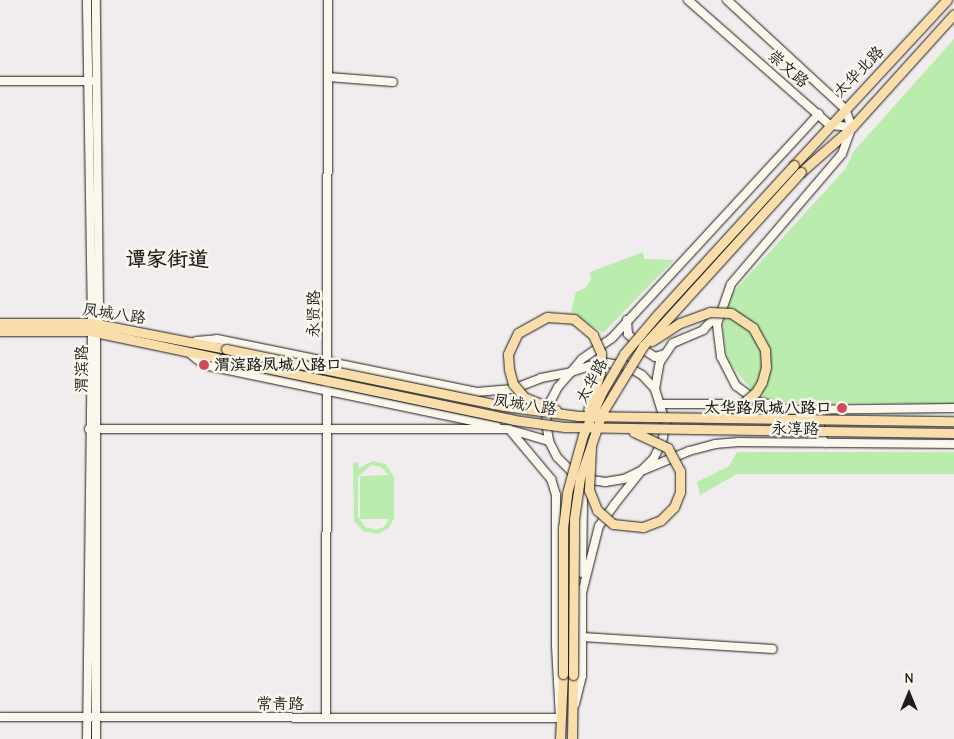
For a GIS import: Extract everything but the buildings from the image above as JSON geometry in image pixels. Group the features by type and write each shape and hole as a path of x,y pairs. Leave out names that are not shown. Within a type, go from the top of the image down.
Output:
{"main road":[{"name":"太华北路","path":"794,165 947,0"},
{"name":"太华北路","path":"801,172 852,127 954,14"},
{"name":"太华路","path":"568,675 563,528 567,493 577,453 602,392 624,354 794,165"},
{"name":"太华路","path":"568,675 574,519 580,478 591,440 621,378 643,346 801,172"},
{"path":"643,346 680,323 710,312 730,313 743,320 756,333 765,350 766,367 756,392 742,404 722,412 689,419"},
{"path":"577,453 578,436 600,374 601,353 593,335 574,319 547,317 528,325 512,343 509,369 513,384 530,400 578,416"},
{"name":"凤城八路","path":"0,323 94,327 192,342 504,406 578,416 689,419 954,421"},
{"name":"凤城八路","path":"0,331 94,327 222,360 514,420 565,427 954,433"},
{"path":"591,440 589,490 597,510 614,524 628,527 643,527 661,520 674,507 680,492 680,471 674,457 657,440 616,429"},
{"path":"560,739 560,718 568,675"},
{"path":"568,675 572,739"}],"street":[{"name":"渭滨路","path":"87,0 92,81 94,327 87,739"},
{"name":"渭滨路","path":"92,81 96,0"},
{"name":"永贤路","path":"326,718 325,390 328,0"},
{"path":"679,0 688,0"},
{"name":"崇文路","path":"688,0 830,124"},
{"name":"崇文路","path":"727,0 844,109 852,127"},
{"path":"328,77 393,82"},
{"path":"0,81 92,81"},
{"path":"641,471 624,479 605,482 586,479 570,470 558,457 549,441 546,422 549,404 582,359 612,338 819,114"},
{"path":"790,410 757,401 736,386 721,356 717,324 731,284 842,154 852,127 830,124"},
{"path":"655,389 660,362 673,343 709,325 724,302"},
{"path":"627,320 628,334 644,350 655,356 665,354"},
{"name":"凤城八路","path":"192,342 217,339 477,392 513,389 571,372"},
{"name":"凤城八路","path":"188,352 204,365 446,414 549,441"},
{"path":"571,372 607,363 626,366 642,375 655,389 662,404 666,424 662,442 654,458 641,471 599,526 582,593"},
{"path":"446,414 455,411 459,401 458,388"},
{"name":"永淳路","path":"662,404 725,404 754,410 954,408"},
{"path":"826,443 820,436 820,414 828,408"},
{"name":"渭滨路","path":"93,429 96,739"},
{"path":"93,429 509,429 551,479 556,495 556,646 560,718"},
{"name":"永淳路","path":"641,471 715,444 954,444"},
{"path":"572,718 582,676 583,498 586,479"},
{"path":"582,637 773,649"},
{"name":"常青路","path":"0,717 560,718"}],"green space":[{"path":"954,39 954,404 760,403 763,395 750,388 728,361 723,330 727,299 846,168 854,151"},
{"path":"643,252 644,259 674,260 603,333 571,312 576,292 585,288 591,280 590,272"},
{"path":"737,452 954,452 954,474 737,474 700,495 697,482 729,466"},
{"path":"373,461 386,464 394,477 394,518 389,528 378,534 363,531 354,521 353,463 358,462 359,468","holes":["371,465 381,467 389,475 360,476 360,519 389,519 384,527 375,530 365,527 358,516 358,477"]}],"place":[{"name":"渭滨路凤城八路口","path":"204,365"},
{"name":"太华路凤城八路口","path":"842,408"}],"district":[{"name":"谭家街道","path":"167,259"}]}
